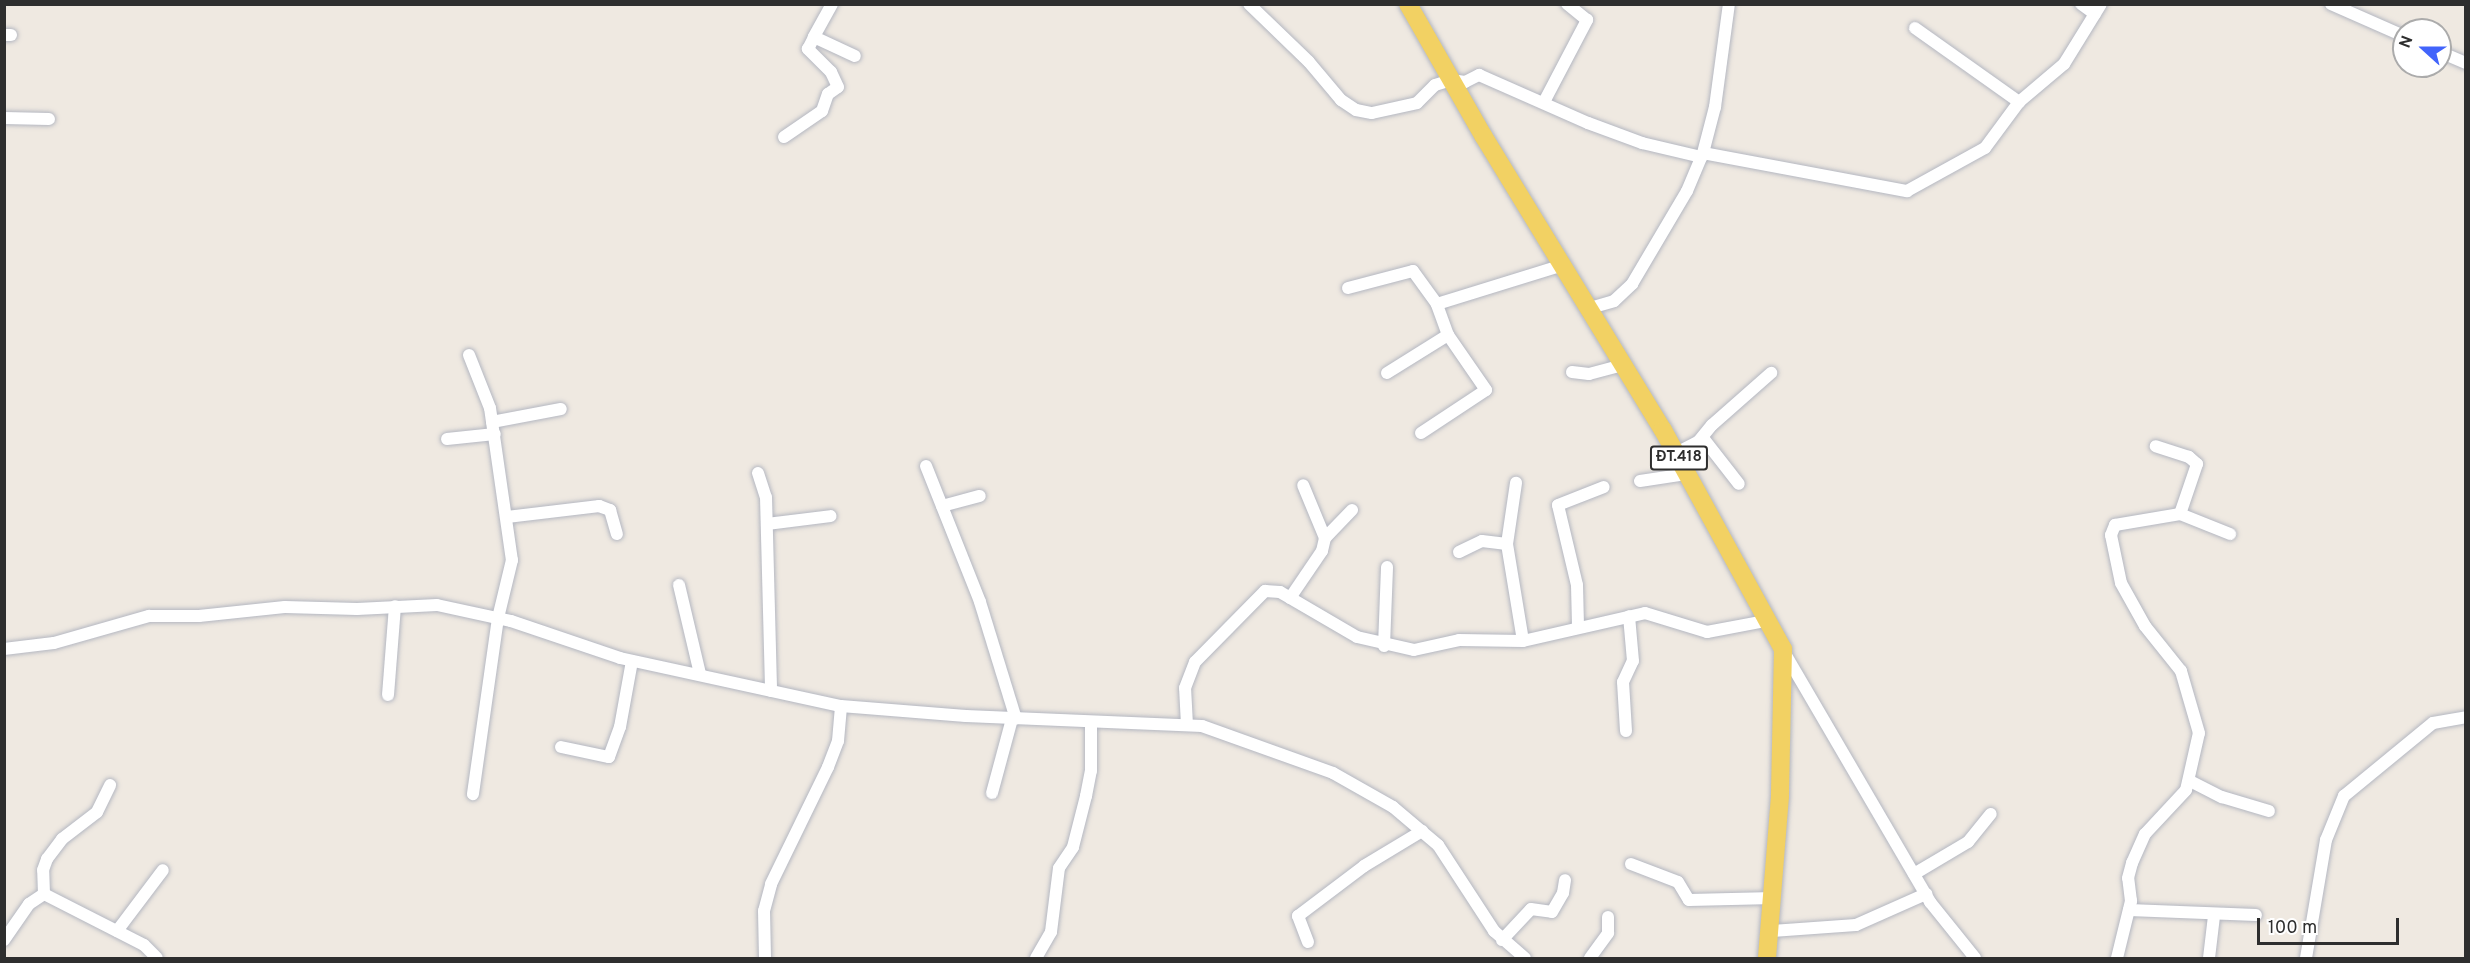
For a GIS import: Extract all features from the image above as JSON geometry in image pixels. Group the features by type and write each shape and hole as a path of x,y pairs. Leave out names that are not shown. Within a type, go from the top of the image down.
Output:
{"main road":[{"name":"ĐT.418","path":"1408,4 1451,80 1676,453 1783,649"},
{"path":"1767,958 1772,931 1774,898 1783,649"}],"street":[{"path":"784,137 822,111 828,94 838,87 831,72 808,49 832,4"},
{"path":"1250,4 1310,62 1341,100 1356,110 1372,113 1417,103 1435,85 1451,80 1465,82 1479,75 1588,123 1642,143 1906,192 1985,148 2019,102 2064,64 2098,9 2081,4"},
{"path":"1544,102 1587,20 1567,4"},
{"path":"1590,308 1614,301 1632,284 1682,200 1702,155 1718,86 1729,4"},
{"path":"2331,4 2392,31"},
{"path":"1916,28 2019,102"},
{"path":"814,37 855,56"},
{"path":"2452,57 2466,63"},
{"path":"4,118 49,119"},
{"path":"1437,304 1563,265"},
{"path":"1348,288 1413,272 1437,304 1448,335 1486,390 1421,433"},
{"path":"1387,373 1448,335"},
{"path":"469,354 494,428 512,560 498,618 473,794"},
{"path":"1572,372 1589,374 1623,365"},
{"path":"1676,453 1703,438 1712,425 1771,373"},
{"path":"447,439 561,409"},
{"path":"1703,438 1739,484"},
{"path":"2156,446 2189,457 2197,464 2181,514"},
{"path":"926,466 980,602 1014,719 992,793"},
{"path":"758,473 766,497 771,691"},
{"path":"1640,481 1688,474"},
{"path":"1516,483 1507,544 1523,641"},
{"path":"1303,485 1325,538"},
{"path":"1578,626 1577,585 1558,505 1604,488"},
{"path":"942,506 980,496"},
{"path":"507,517 598,506 609,510 617,534"},
{"path":"1290,598 1322,551 1325,538 1352,510"},
{"path":"2117,958 2129,910 2128,878 2145,834 2190,781 2199,733 2181,671 2145,626 2121,583 2111,536 2115,525 2181,514 2230,534"},
{"path":"767,524 831,516"},
{"path":"1459,552 1482,541 1507,544"},
{"path":"1384,646 1387,567"},
{"path":"679,585 700,674"},
{"path":"1186,725 1188,676 1200,655 1265,591 1280,592 1334,627 1384,646 1414,650 1459,640 1523,641 1578,626 1651,614 1707,632 1766,621"},
{"path":"388,695 395,606"},
{"path":"4,649 54,643 149,616 199,616 285,607 357,609 448,606 498,618 632,661 841,706 1014,719 1186,725 1246,740 1359,785 1422,831 1443,853 1502,940 1525,958"},
{"path":"1626,731 1623,682 1633,661 1629,616"},
{"path":"1783,649 1926,894 1975,958"},
{"path":"561,747 609,757 620,727 632,661"},
{"path":"765,958 764,910 771,885 838,741 841,706"},
{"path":"2306,958 2326,840 2344,796 2433,723 2466,717"},
{"path":"1036,958 1051,932 1059,868 1073,847 1086,796 1091,771 1091,723"},
{"path":"2190,781 2222,797 2269,811"},
{"path":"44,894 43,870 47,859 62,839 97,812 110,785"},
{"path":"1914,874 1968,842 1991,814"},
{"path":"1308,942 1298,916 1364,866 1422,831"},
{"path":"1630,864 1671,879 1689,900 1774,898"},
{"path":"117,931 163,870"},
{"path":"1502,940 1531,909 1552,912 1563,893 1565,880"},
{"path":"44,894 152,950 156,958"},
{"path":"4,940 29,904 44,894"},
{"path":"1772,931 1856,925 1926,894"},
{"path":"2129,910 2214,916 2256,915"},
{"path":"2209,958 2214,916"},
{"path":"1590,958 1608,933 1608,917"}]}
